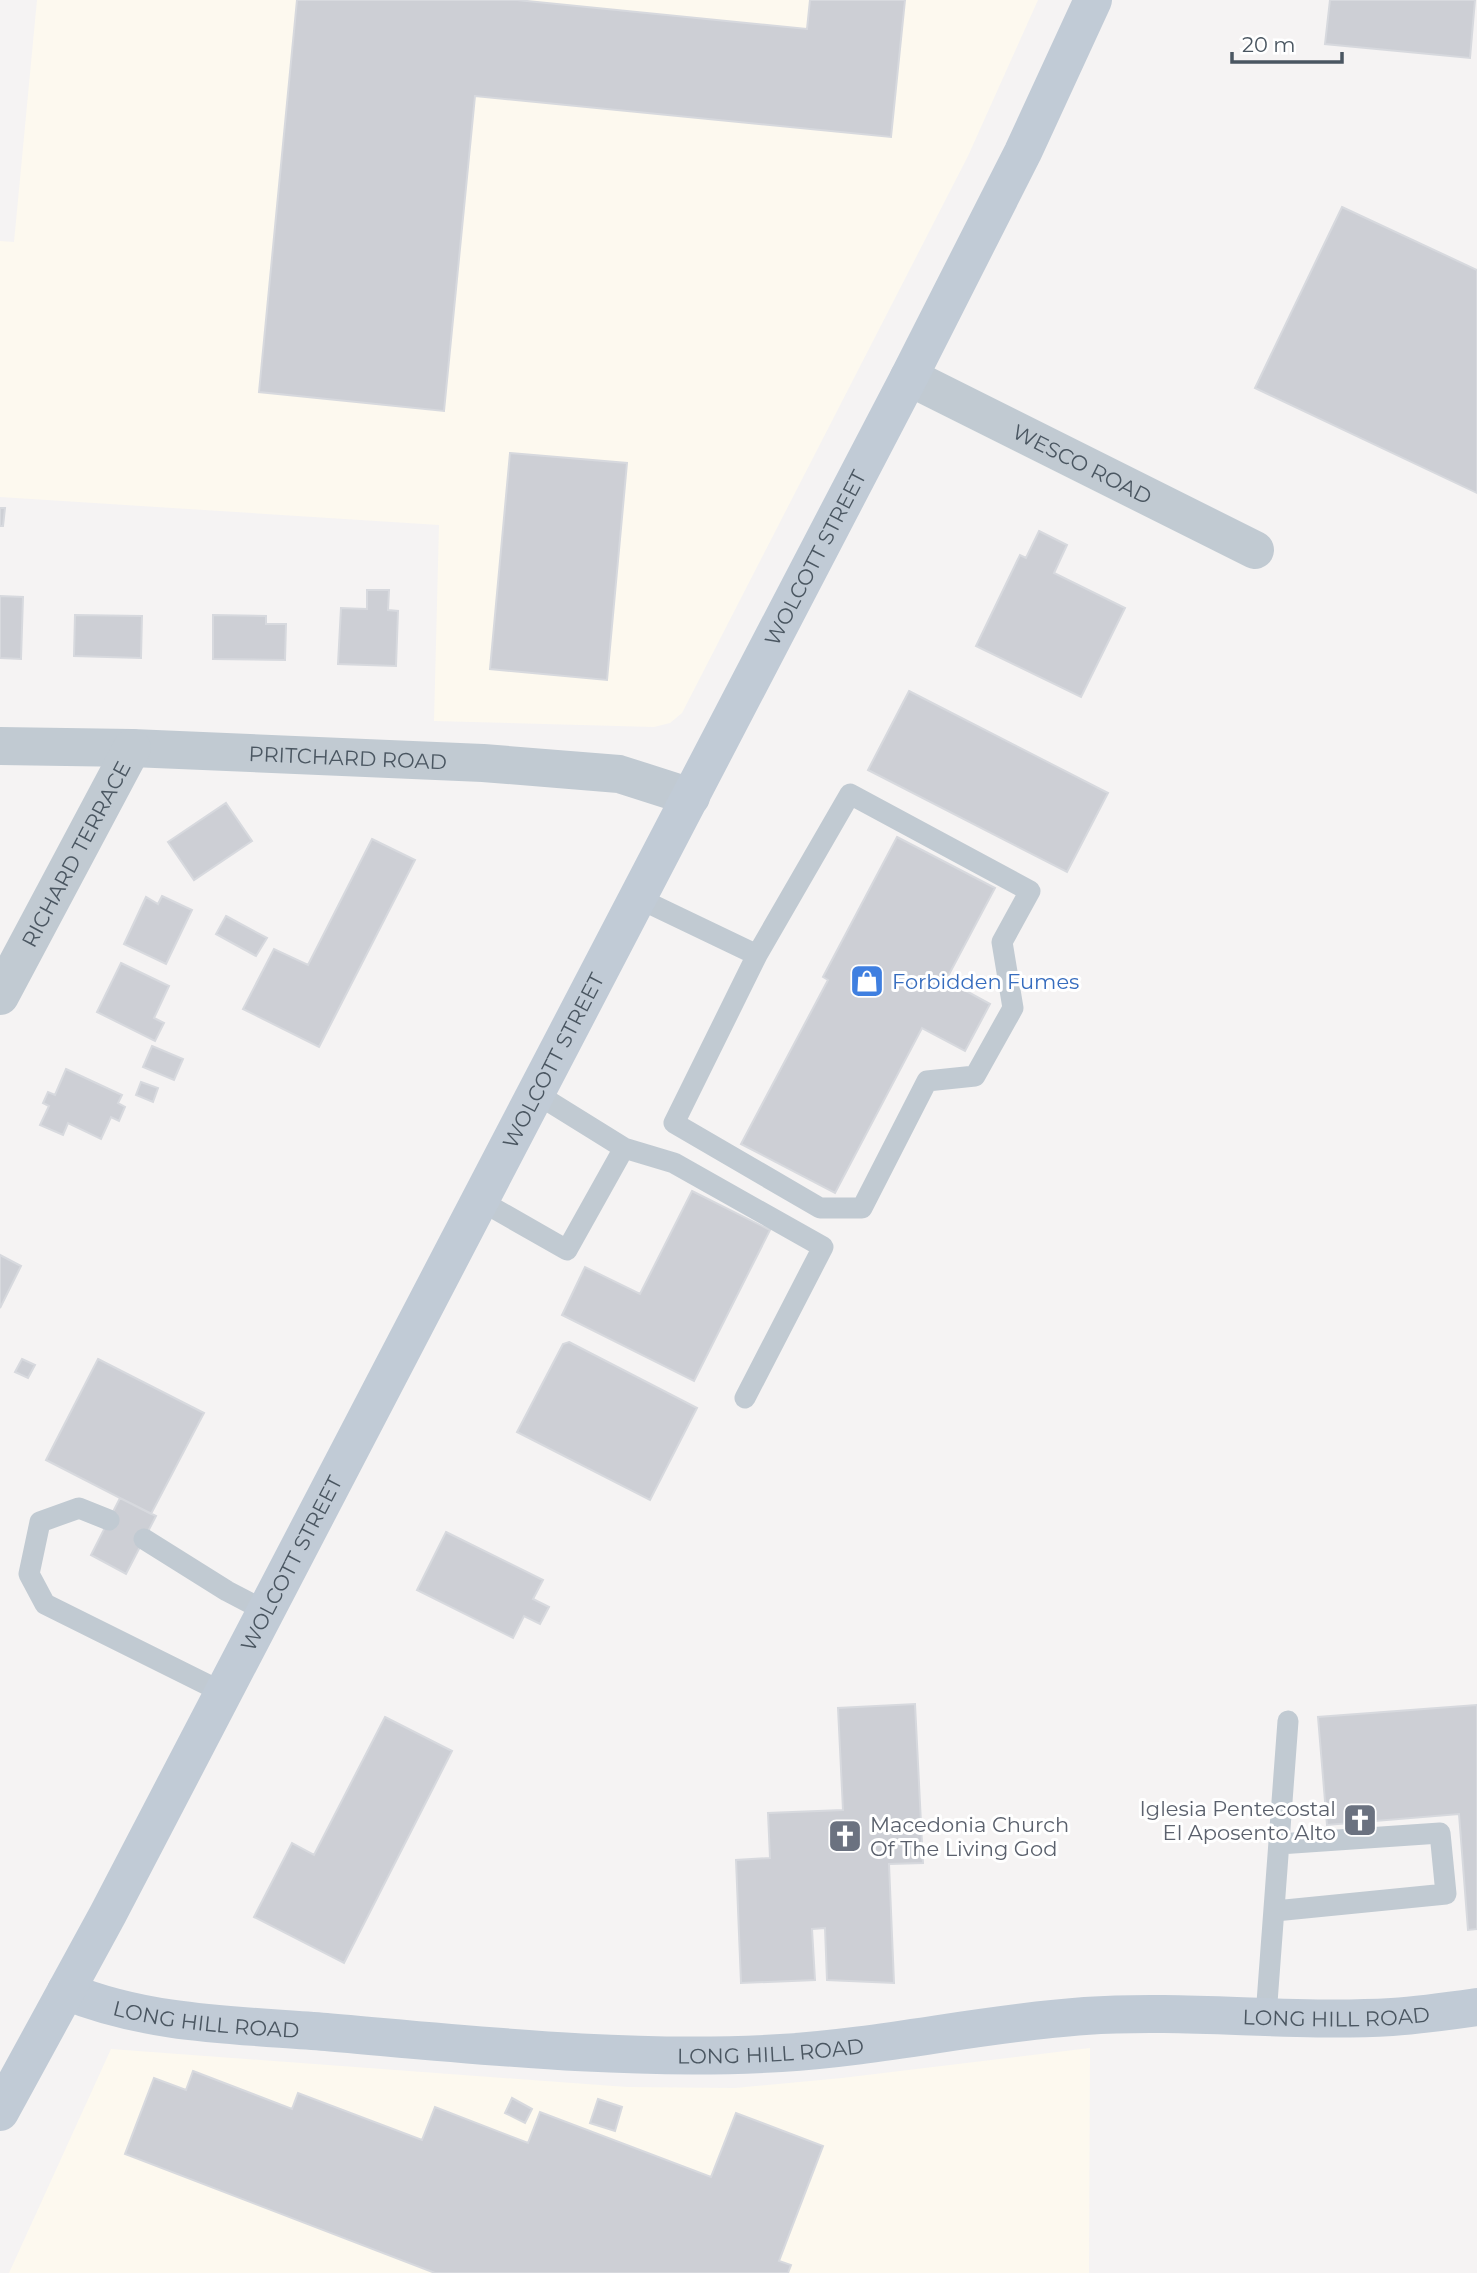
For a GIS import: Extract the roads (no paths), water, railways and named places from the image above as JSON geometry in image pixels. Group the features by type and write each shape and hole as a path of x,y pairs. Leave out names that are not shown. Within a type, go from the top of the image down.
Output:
{"main road":[{"name":"WOLCOTT STREET","path":"0,2112 267,1612 909,377 1023,152 1093,0"},
{"name":"LONG HILL ROAD","path":"66,1991 117,2009 169,2019 489,2046 646,2054 735,2055 824,2050 1016,2023 1088,2016 1169,2014 1391,2017 1477,2007"}],"street":[{"name":"WESCO ROAD","path":"909,377 1255,551"},
{"name":"PRITCHARD ROAD","path":"0,746 132,748 483,762 620,774 691,797"},
{"name":"RICHARD TERRACE","path":"0,996 132,748"}],"lane":[{"path":"850,793 1030,891 1002,942 1013,1008 975,1076 928,1081 862,1208 820,1208 674,1123 758,955 850,793"},
{"path":"639,898 758,955"},
{"path":"537,1094 624,1149 674,1163 824,1247 745,1398"},
{"path":"481,1201 567,1250 624,1149"},
{"path":"109,1520 79,1508 40,1522 29,1574 45,1604 224,1693"},
{"path":"144,1539 227,1591 267,1612"},
{"path":"1266,2016 1288,1721"},
{"path":"1275,1911 1446,1894 1440,1833 1279,1844"}],"place":[{"name":"Forbidden Fumes","path":"867,981"},
{"name":"Iglesia Pentecostal El Aposento Alto","path":"1360,1820"},
{"name":"Macedonia Church Of The Living God","path":"845,1836"}]}
